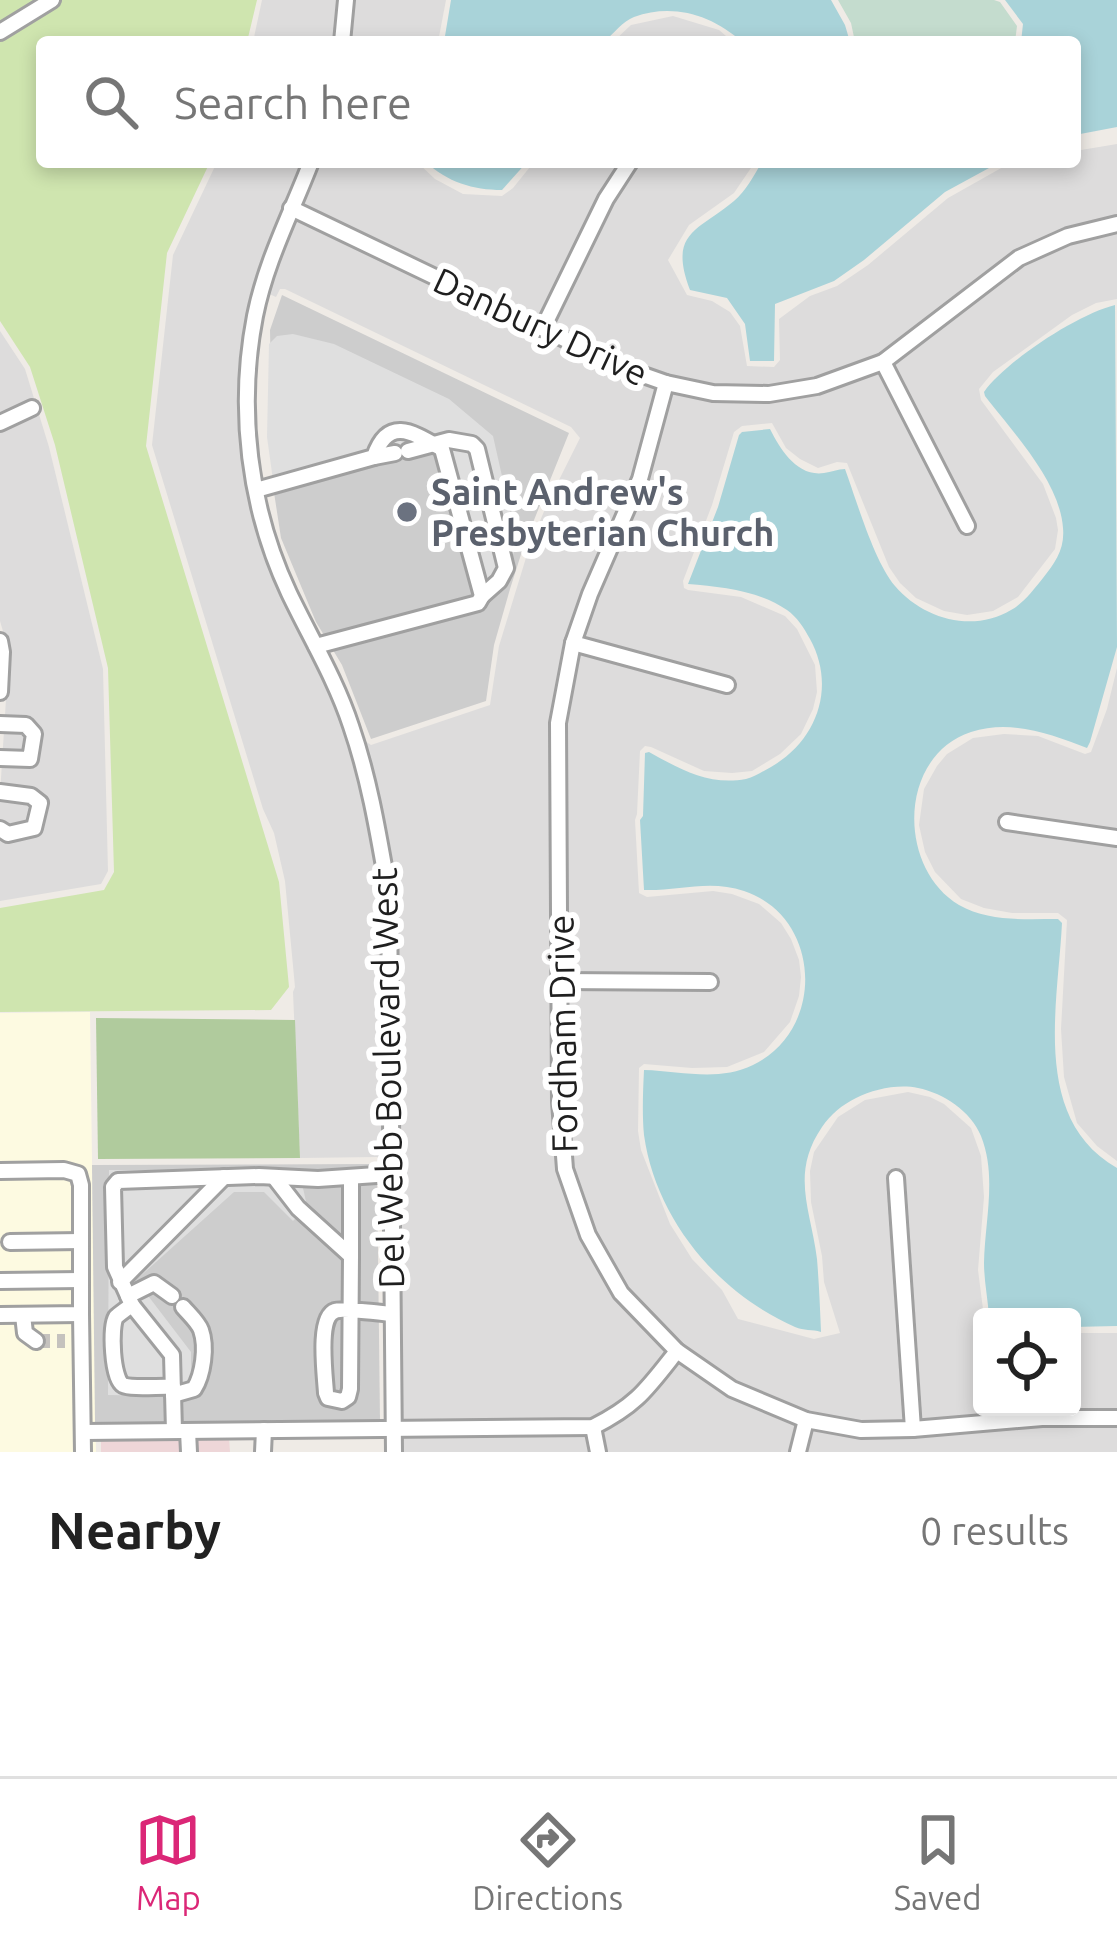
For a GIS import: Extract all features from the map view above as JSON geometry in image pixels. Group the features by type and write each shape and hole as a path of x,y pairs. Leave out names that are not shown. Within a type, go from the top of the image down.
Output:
{"street":[{"path":"0,32 52,0"},
{"path":"343,36 346,0"},
{"name":"Del Webb Boulevard West","path":"308,168 263,283 250,348 248,419 256,490 275,558 351,724 373,805 389,895 394,1452"},
{"path":"543,328 626,168"},
{"name":"Danbury Drive","path":"291,208 629,370 713,393 769,394 817,386 883,362 1019,258 1068,236 1117,224"},
{"path":"883,362 967,526"},
{"name":"Fordham Drive","path":"666,383 640,479 574,643 558,723 560,1102 565,1169 588,1234 621,1293 676,1351 732,1389 806,1420 861,1430 1117,1418"},
{"path":"0,423 32,407"},
{"path":"374,458 380,439 390,433 410,432 442,449 482,596"},
{"path":"256,490 449,440 477,449 506,568 500,581 478,603 316,646"},
{"path":"0,641 0,692"},
{"path":"574,643 727,685"},
{"path":"0,724 26,725 34,734 30,759 0,758"},
{"path":"0,792 32,796 40,803 34,828 8,834 0,829"},
{"path":"1007,822 1117,838"},
{"path":"559,981 710,982"},
{"path":"0,1172 64,1170 78,1174 81,1180 83,1452"},
{"path":"189,1452 173,1391 172,1355 127,1294 115,1267 113,1186 118,1181 391,1174"},
{"path":"274,1177 298,1208 350,1256"},
{"path":"127,1294 154,1283 200,1326 202,1362 194,1389 124,1386 115,1371 114,1324 127,1294 224,1178"},
{"path":"351,1178 350,1256 350,1312 350,1389 349,1397 342,1401 328,1398 324,1322 333,1311 342,1309 350,1312 392,1313"},
{"path":"896,1178 913,1429"},
{"path":"10,1242 81,1241"},
{"path":"0,1281 81,1280"},
{"path":"0,1315 81,1314"},
{"path":"23,1315 26,1333 36,1341"},
{"path":"65,1341 82,1340"},
{"path":"84,1432 593,1427 640,1399 676,1351"},
{"path":"798,1452 806,1420"},
{"path":"593,1427 598,1452"},
{"path":"263,1452 264,1430"}],"shaded area":[{"path":"262,0 339,0 336,36 254,36"},
{"path":"352,0 446,0 439,36 349,36"},
{"path":"673,16 726,36 619,36 631,25"},
{"path":"1117,144 1117,217 1067,228 1015,252 880,355 833,374 768,387 688,382 631,364 552,325 605,216 634,168 751,168 734,193 689,225 668,260 687,295 712,301 730,312 740,326 747,366 774,367 780,360 779,319 868,265 948,198 1001,168 1081,168 1081,150"},
{"path":"214,168 301,168 271,238 249,313 241,374 243,450 249,492 345,727 367,807 383,896 384,1162 377,1157 300,1158 295,987 285,881 152,445 173,255"},
{"path":"315,168 423,168 463,194 502,196 529,168 617,168 540,319 300,204"},
{"path":"295,217 626,377 658,388 634,476 569,635 551,723 554,1102 582,1237 615,1297 667,1352 635,1394 591,1420 400,1422 396,895 379,803 350,705 371,745 490,705 499,646 529,548 580,438 571,427 285,289 276,297 267,293"},
{"path":"1117,232 1117,299 1072,315 993,372 979,389 981,400 1043,484 1056,518 1055,549 1018,597 993,611 967,615 916,598 889,567 847,463 818,468 786,448 772,423 742,426 734,432 684,588 741,597 785,616 815,665 813,709 801,734 752,771 704,771 651,747 640,751 635,820 639,893 647,897 713,891 759,904 781,923 799,960 799,996 790,1022 764,1052 727,1067 644,1064 639,1068 641,1150 670,1224 692,1259 722,1290 738,1319 814,1339 840,1333 824,1282 810,1171 814,1152 838,1117 865,1100 908,1092 930,1097 971,1128 981,1156 984,1197 978,1270 983,1308 973,1308 975,1416 919,1421 902,1171 890,1171 906,1422 861,1423 808,1413 735,1382 680,1345 626,1288 594,1231 571,1167 566,988 717,989 716,975 565,973 565,724 578,652 732,693 734,680 582,638 646,483 670,392 713,401 769,401 818,393 880,371 965,536 975,528 892,364 1022,264 1070,243"},
{"name":"Saint Andrew's Presbyterian Church","path":"282,295 569,433 510,589 494,645 486,701 371,739 342,665 316,622 281,538 273,486 270,330"},
{"path":"0,331 25,369 49,447 103,669 108,871 101,884 0,901 0,794 9,652 0,621"},
{"path":"293,334 334,344 449,399 493,436 517,543 501,590 483,595 440,439 273,480 267,437 269,344 277,336"},
{"path":"1117,668 1117,830 1003,814 1000,828 1117,845 1117,1161 1077,1123 1064,1077 1061,1029 1067,920 1058,913 1012,913 961,899 935,872 919,825 924,789 937,766 973,738 1038,736 1085,754 1091,752"},
{"path":"90,1012 96,1452 0,1452 0,1013"},
{"path":"377,1164 380,1422 95,1423 92,1165"},
{"path":"109,1170 299,1170 307,1206 293,1221 264,1192 234,1192 136,1280 191,1352 191,1387 164,1396 108,1395"},
{"path":"1081,1333 1117,1333 1117,1410 1081,1410"},
{"path":"678,1361 730,1396 798,1425 792,1452 605,1452 601,1432 643,1405"},
{"path":"1042,1425 1117,1425 1117,1452 805,1452 811,1429 861,1438"},
{"path":"588,1435 592,1452 400,1452 400,1437"},
{"path":"229,1438 230,1452 101,1452 101,1439"}],"green space":[{"path":"0,0 257,0 248,36 36,36 36,168 207,168 167,253 146,446 279,882 289,987 271,1010 0,1012 0,908 104,890 114,872 108,668 55,445 30,367 0,321"},
{"path":"838,0 994,0 1017,26 1016,36 854,36"},
{"path":"96,1018 295,1020 300,1158 98,1159"}],"water":[{"path":"451,0 831,0 848,36 734,36 691,14 663,11 630,19 610,36 445,36"},
{"path":"1005,0 1117,0 1117,127 1081,134 1081,36 1022,36 1023,24"},
{"path":"434,168 522,168 502,190 461,184"},
{"path":"759,168 989,168 945,192 834,281 775,304 774,361 750,361 745,324 727,298 690,290 684,271 690,235 750,183"},
{"path":"1115,305 1117,647 1090,742 1087,748 1016,728 971,732 947,745 930,764 914,814 924,866 959,905 995,917 1058,919 1062,923 1056,1058 1072,1121 1090,1147 1117,1168 1117,1326 1081,1327 1081,1308 988,1308 984,1263 989,1182 981,1136 963,1111 946,1099 927,1090 902,1087 870,1092 846,1104 825,1122 812,1144 805,1192 817,1259 821,1332 798,1328 741,1295 695,1250 662,1196 644,1135 644,1070 713,1074 753,1065 777,1049 803,1001 800,948 789,924 770,905 744,891 719,886 644,890 640,820 645,753 707,778 749,778 801,742 818,710 821,693 818,657 791,613 751,594 688,584 739,435 770,429 784,453 806,471 845,469 880,562 906,597 934,614 965,621 996,617 1016,607 1055,561 1063,528 1044,475 984,392 1044,340"}],"tunnel":[{"path":"36,1341 65,1341"}],"place":[{"name":"Saint Andrew's Presbyterian Church","path":"407,512"}]}
